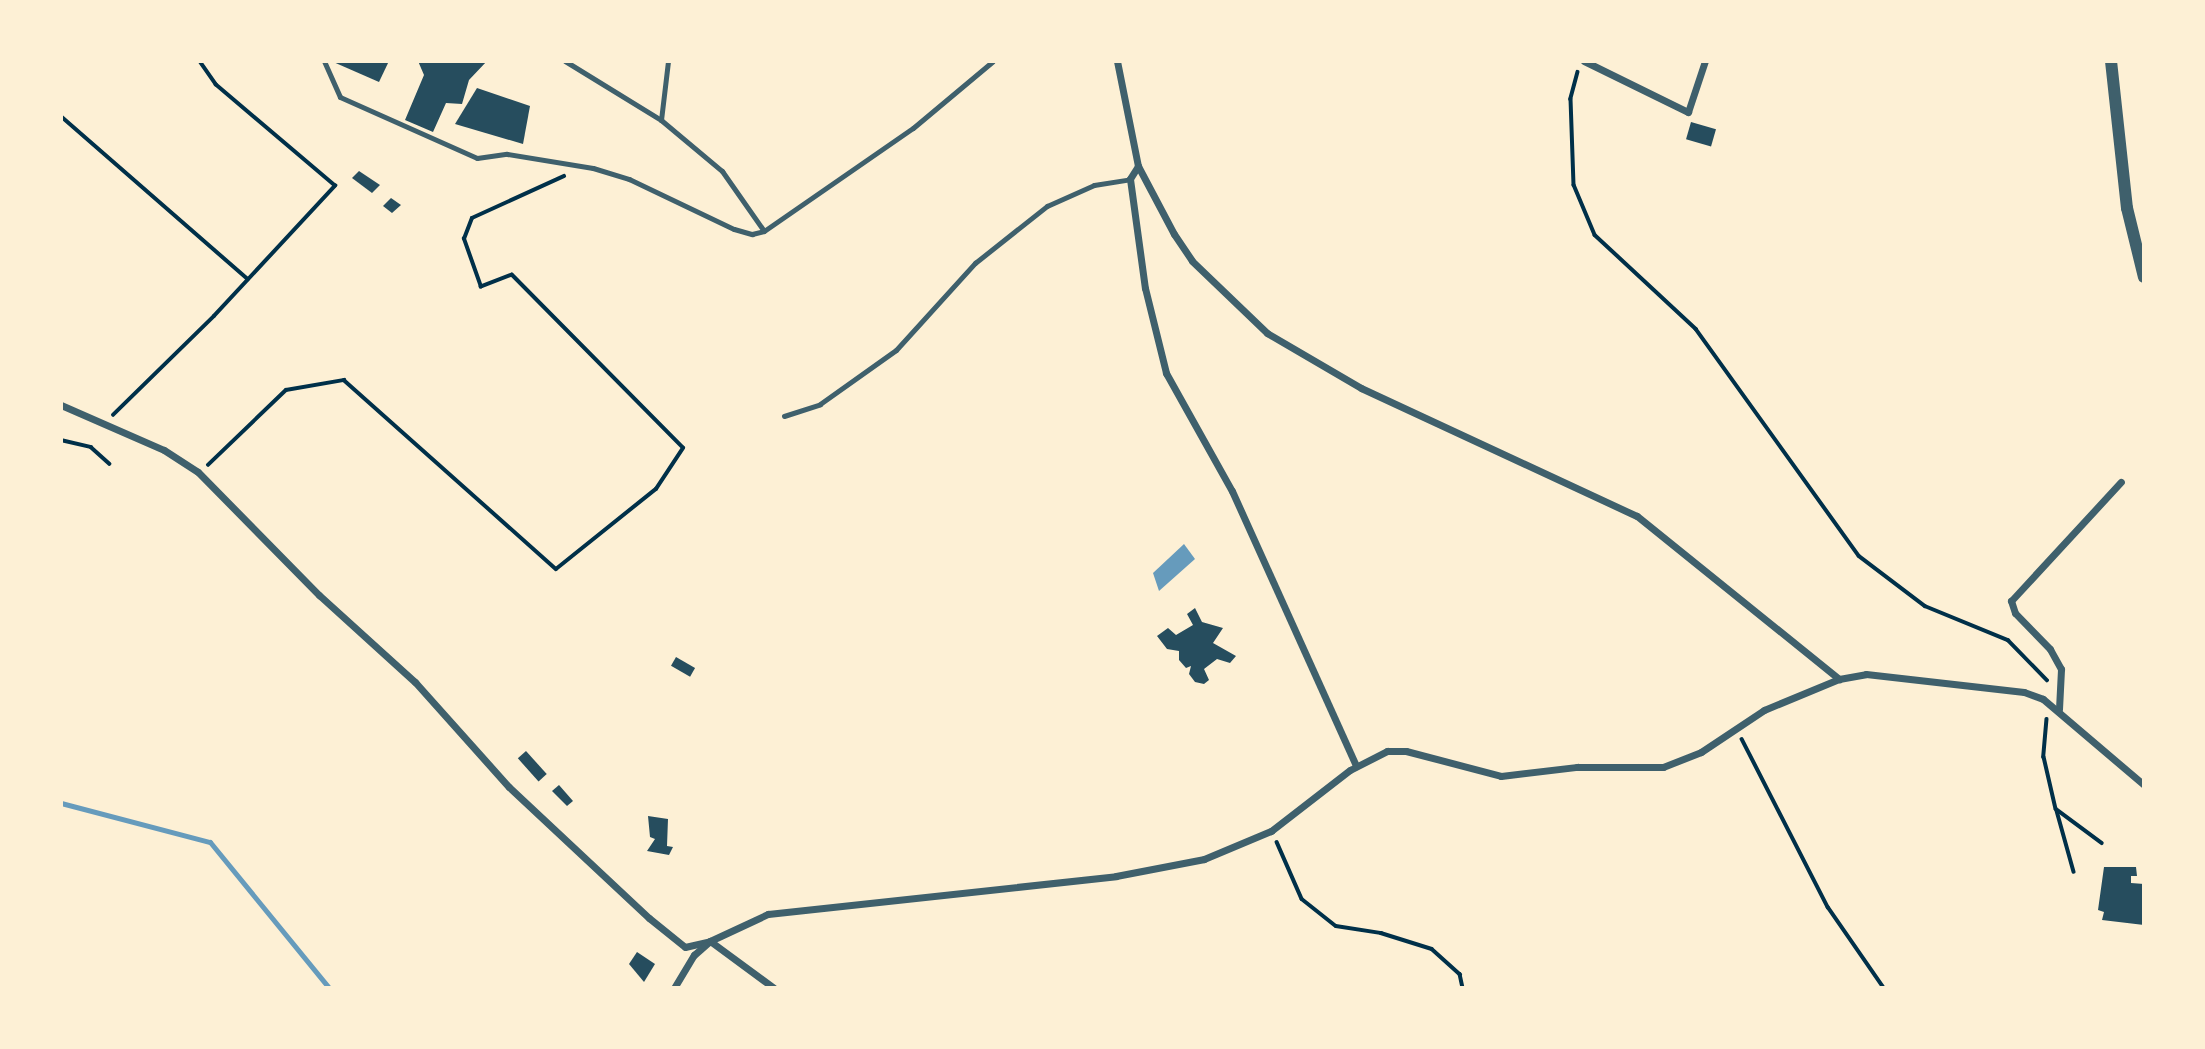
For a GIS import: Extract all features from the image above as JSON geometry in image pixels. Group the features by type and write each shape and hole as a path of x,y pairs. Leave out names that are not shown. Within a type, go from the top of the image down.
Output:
{"street":[{"path":"1117,61 1138,166 1192,261 1268,332 1361,388 1637,516 1839,679"},
{"path":"1582,61 1688,112 1705,61"},
{"path":"2111,61 2127,208 2144,278"},
{"path":"1138,166 1130,179 1145,288 1166,373 1232,491 1356,766"},
{"path":"61,405 164,450 198,472 319,595 415,682 509,787 649,918 685,947 710,941 768,914 1116,876 1204,859 1271,831 1356,766 1387,751 1406,751 1501,776 1577,767 1663,767 1701,752 1764,710 1839,679 1866,674 2024,692 2059,709 2144,785"},
{"path":"2059,709 2061,669 2050,649 2015,612 2011,601 2121,482"},
{"path":"674,988 694,956 710,941"},
{"path":"710,941 774,988"}],"lane":[{"path":"324,61 340,97 477,158 507,154 582,167 629,179 734,229 752,234 764,231 913,128 993,61"},
{"path":"565,61 661,120 734,184 764,231"},
{"path":"661,120 668,61"},
{"path":"784,416 820,404 896,350 975,263 1047,206 1094,185 1130,179"}],"path":[{"path":"104,423 248,279 335,186 216,85 199,61"},
{"path":"1582,61 1571,99 1574,185 1595,235 1696,329 1859,556 1925,606 2008,640 2061,694"},
{"path":"61,116 248,279"},
{"path":"198,472 286,390 344,380 556,569 656,489 683,448 512,275 481,287 464,239 472,218 582,167"},
{"path":"61,440 91,447 110,464"},
{"path":"2059,709 2047,718 2044,757 2074,872"},
{"path":"1736,729 1828,907 1884,988"},
{"path":"2056,809 2102,842"},
{"path":"1271,831 1302,899 1336,926 1381,933 1432,949 1460,974 1463,988"}],"water":[{"path":"1184,544 1195,559 1159,591 1153,573"}],"building":[{"path":"331,61 389,61 379,82"},
{"path":"418,61 487,61 469,80 462,104 446,103 433,132 405,120 424,75"},
{"path":"477,88 530,106 523,144 455,124"},
{"path":"1691,122 1716,129 1711,146 1686,139"},
{"path":"359,171 380,185 372,193 352,178"},
{"path":"391,198 401,205 392,213 383,206"},
{"path":"1195,608 1202,622 1223,628 1213,643 1236,656 1230,663 1217,659 1204,669 1209,680 1204,684 1195,682 1189,674 1191,666 1186,668 1179,660 1179,651 1167,649 1157,636 1168,628 1176,635 1193,625 1187,614"},
{"path":"676,657 695,668 690,677 671,666"},
{"path":"526,751 547,774 539,781 518,758"},
{"path":"559,785 573,801 567,806 552,791"},
{"path":"648,816 668,819 667,846 673,847 669,855 647,851 655,839 650,837"},
{"path":"2104,867 2136,867 2137,876 2131,876 2131,883 2144,884 2144,925 2102,920 2104,912 2098,910"},
{"path":"637,952 655,964 644,982 629,964"}],"waterway":[{"path":"61,803 210,842 329,988"}]}
